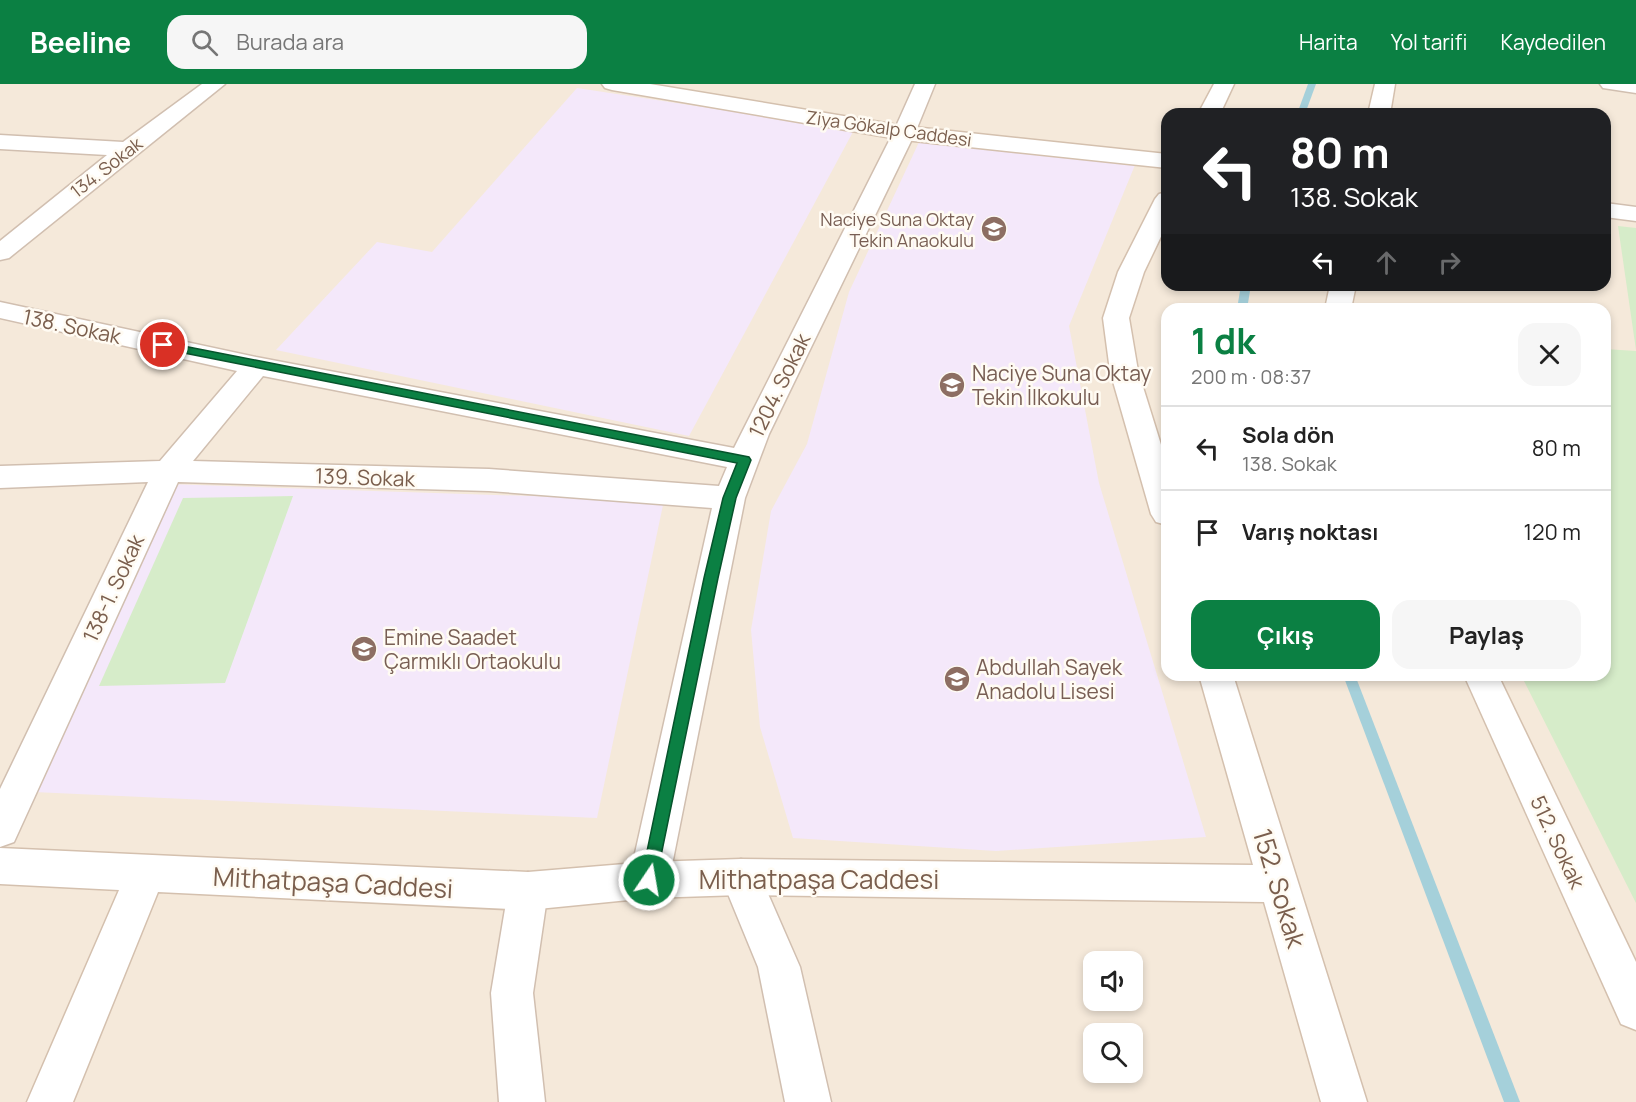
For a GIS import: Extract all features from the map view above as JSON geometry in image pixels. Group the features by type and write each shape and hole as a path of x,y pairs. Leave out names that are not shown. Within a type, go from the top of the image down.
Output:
{"street":[{"name":"134. Sokak","path":"0,253 128,149 215,84"},
{"name":"Ziya Gökalp Caddesi","path":"612,84 904,132 1161,160"},
{"name":"1204. Sokak","path":"649,880 730,498 754,434 904,132 925,84"},
{"path":"1212,108 1224,84"},
{"path":"1380,108 1385,84"},
{"path":"1610,84 1636,87"},
{"path":"0,142 128,149"},
{"path":"1161,211 1131,272 1116,318 1124,371 1161,494"},
{"path":"1611,211 1636,214"},
{"path":"0,233 25,231"},
{"name":"138. Sokak","path":"0,310 256,366 744,460"},
{"name":"138-1. Sokak","path":"0,830 168,471 256,366"},
{"name":"139. Sokak","path":"0,477 168,471 489,480 730,498"},
{"name":"152. Sokak","path":"1218,681 1344,1102"},
{"name":"512. Sokak","path":"1484,681 1636,1009"},
{"name":"Mithatpaşa Caddesi","path":"0,866 528,891 649,880 741,877 1279,884"},
{"path":"50,1102 146,873"},
{"path":"741,877 779,967 808,1102"},
{"path":"522,1102 512,993 528,891"}],"shaded area":[{"path":"0,84 1636,84 1636,1102 0,1102"},
{"path":"577,88 854,130 689,436 276,350 377,242 432,252"},
{"name":"Abdullah Sayek Anadolu Lisesi","path":"920,140 1135,165 1069,326 1099,483 1206,837 996,851 793,838 760,727 751,630 771,511 807,444 849,292"},
{"name":"Emine Saadet Çarmıklı Ortaokulu","path":"167,484 618,499 663,505 597,818 34,792"}],"green space":[{"path":"1618,226 1636,228 1636,350"},
{"path":"1611,349 1636,351 1636,903 1524,681 1611,681"},
{"path":"293,496 225,683 99,686 183,498"}],"waterway":[{"path":"1303,108 1312,84"},
{"path":"1243,303 1245,291"},
{"path":"1351,681 1512,1102"}],"place":[{"name":"Naciye Suna Oktay Tekin Anaokulu","path":"994,229"},
{"name":"Naciye Suna Oktay Tekin İlkokulu","path":"952,385"},
{"name":"Emine Saadet Çarmıklı Ortaokulu","path":"364,649"},
{"name":"Abdullah Sayek Anadolu Lisesi","path":"957,679"}],"route":[{"path":"163,345 256,366 744,460 730,498 711,578 649,880"}]}
